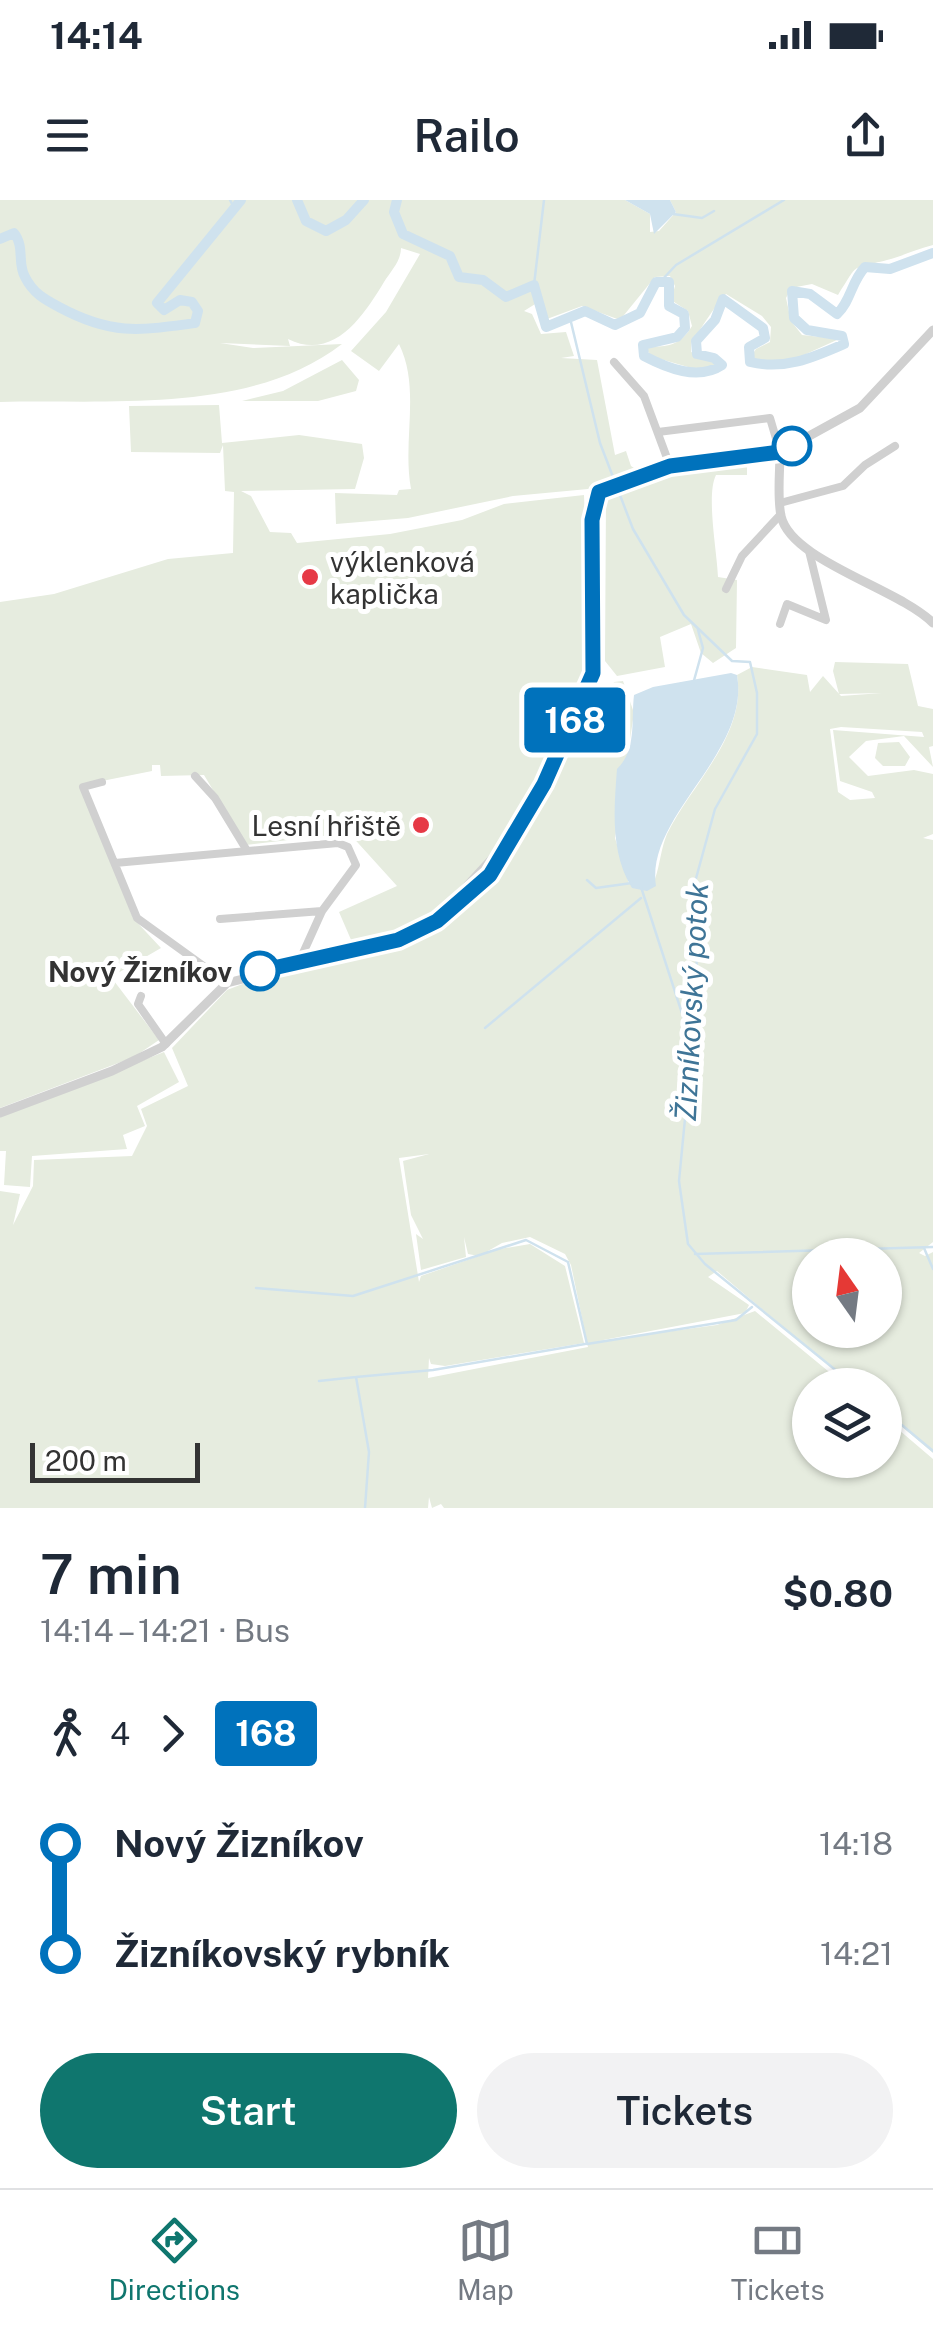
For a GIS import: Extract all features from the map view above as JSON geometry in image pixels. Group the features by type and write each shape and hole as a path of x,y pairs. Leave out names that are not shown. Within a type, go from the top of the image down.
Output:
{"street":[{"path":"0,1113 112,1072 166,1044 226,984 299,962 398,940 437,921 511,838 544,784 593,673 594,504 604,489 670,466 780,452 860,408 933,330"},
{"path":"614,362 644,396 670,466"},
{"path":"658,432 770,418 780,452 785,528 809,551 895,594 933,623"},
{"path":"726,589 742,556 781,508 843,486 865,464 895,446"},
{"path":"780,624 787,604 826,620 809,551"},
{"path":"195,776 216,798 246,849"},
{"path":"102,782 84,786 144,926 226,984"},
{"path":"115,863 246,849 338,843 348,847 356,866 322,911 299,962"},
{"path":"220,919 322,911"},
{"path":"141,996 138,1004 166,1044"}],"shaded area":[{"path":"0,200 625,200 650,214 650,232 659,231 676,212 670,200 933,200 933,245 856,268 838,295 812,284 791,288 786,298 791,321 802,335 839,339 782,365 750,358 756,349 770,342 771,327 762,316 726,294 691,343 691,352 716,362 715,366 695,369 650,356 646,346 673,344 692,326 688,311 671,300 675,286 670,276 655,277 620,320 582,306 547,319 540,301 524,311 532,314 541,334 566,332 574,356 561,358 597,360 615,455 626,451 631,466 640,472 588,489 513,496 408,518 336,524 335,493 397,495 399,490 411,489 409,379 399,344 379,371 351,351 386,312 420,254 401,248 395,266 367,308 346,332 333,340 305,345 288,339 290,346 220,343 253,348 342,344 305,367 265,383 178,398 0,402"},
{"path":"342,360 359,380 356,391 318,401 242,401 283,391"},
{"path":"219,405 222,443 299,435 362,444 364,458 355,489 241,491 251,496 270,532 291,533 297,543 390,534 462,520 504,504 584,495 591,623 589,664 582,694 550,766 502,840 475,873 425,919 355,949 339,912 397,886 349,833 246,845 204,775 161,776 160,765 152,765 152,771 87,784 83,790 133,918 161,948 111,977 159,1040 134,1057 0,1108 0,602 54,594 168,559 233,553 234,492 225,491 223,445 220,453 131,452 129,406"},
{"path":"747,458 747,475 716,475 712,496 718,577 737,580 736,648 713,663 701,653 691,624 660,637 665,667 617,676 605,661 606,497 645,485 663,469"},
{"path":"835,662 908,664 918,706 933,709 933,746 929,747 933,767 904,736 866,741 849,757 868,776 914,770 933,774 933,834 923,838 933,840 933,1242 919,1253 925,1256 933,1252 933,1453 902,1427 902,1368 832,1368 808,1348 902,1348 902,1238 792,1238 792,1334 717,1271 708,1277 749,1305 745,1313 598,1341 717,1325 755,1311 792,1341 792,1348 800,1348 824,1368 792,1368 792,1478 902,1478 902,1433 933,1459 933,1508 444,1508 441,1504 432,1508 429,1497 428,1508 0,1508 0,1191 20,1194 13,1225 33,1186 34,1160 132,1156 147,1126 141,1109 188,1086 172,1048 227,990 268,974 399,943 470,900 515,837 594,686 609,691 614,682 623,681 634,713 615,838 629,884 655,879 667,834 726,738 738,697 737,675 752,667 807,675 810,692 823,676 839,694 833,671","holes":["830,729 922,732 924,737 833,730 840,781 872,792 875,798 850,800 838,792","429,1154 403,1161 411,1215 423,1239 416,1234 421,1270 466,1257 464,1237 468,1254 479,1256 421,1276 419,1282 399,1158","530,1237 565,1254 571,1265 588,1347 428,1378 429,1358 431,1364 445,1366 584,1343 565,1266 530,1244 488,1251 502,1243"]},
{"path":"899,742 910,757 905,766 883,766 875,758 878,743"},
{"path":"164,1052 179,1082 137,1106 145,1126 123,1135 127,1149 32,1156 30,1187 4,1185 6,1151 0,1151 0,1117"}],"water":[{"path":"625,200 670,200 676,212 654,234 650,214"},
{"path":"737,675 737,704 729,731 666,834 657,860 656,886 647,891 632,888 620,860 615,815 617,769 628,753 634,695 653,687"}],"waterway":[{"path":"230,200 233,206"},
{"path":"0,239 14,233 23,272 32,287 48,301 77,316 125,328 195,323 198,311 192,302 180,300 164,310 157,303 241,200"},
{"path":"297,200 306,221 326,231 346,220 364,200"},
{"path":"397,200 394,212 403,234 450,256 459,277 483,280 506,297 534,285 546,327 585,311 615,325 640,313 656,282 669,282 669,306 684,314 685,328 677,337 643,345 644,356 693,372 722,365 714,358 697,354 696,341 715,320 723,299 763,328 765,338 749,347 750,362 775,365 798,361 844,344 842,336 807,330 794,318 792,291 810,294 837,314 865,267 890,269 933,253"},
{"path":"534,285 544,200"},
{"path":"660,282 676,265 784,200"},
{"path":"673,214 702,218 714,211"},
{"name":"Žizníkovský potok","path":"570,318 600,443 633,529 684,615 732,661 750,662 757,693 757,734 715,809 692,893 698,984 679,1181 688,1244 705,1264 833,1368"},
{"path":"693,684 703,648 698,630"},
{"path":"587,880 596,888 632,883"},
{"path":"641,887 691,1041"},
{"path":"485,1028 641,898"},
{"path":"256,1288 353,1296 526,1240 568,1262 587,1344 736,1320 752,1307"},
{"path":"695,1254 933,1247"},
{"path":"924,1248 933,1269"},
{"path":"365,1508 369,1452 356,1377 433,1370 585,1344"},
{"path":"319,1381 356,1377"},
{"name":"Žizníkovský potok","path":"902,1425 933,1451"}],"bus line":[{"name":"168","path":"260,971 341,956 398,940 437,921 469,898 490,875 544,784 582,706 593,673 596,624 592,520 599,492 670,466 780,452 792,446"}],"place":[{"name":"výklenková kaplička","path":"310,577"},
{"name":"Lesní hřiště","path":"421,825"},
{"name":"Nový Žizníkov","path":"260,971"}]}
